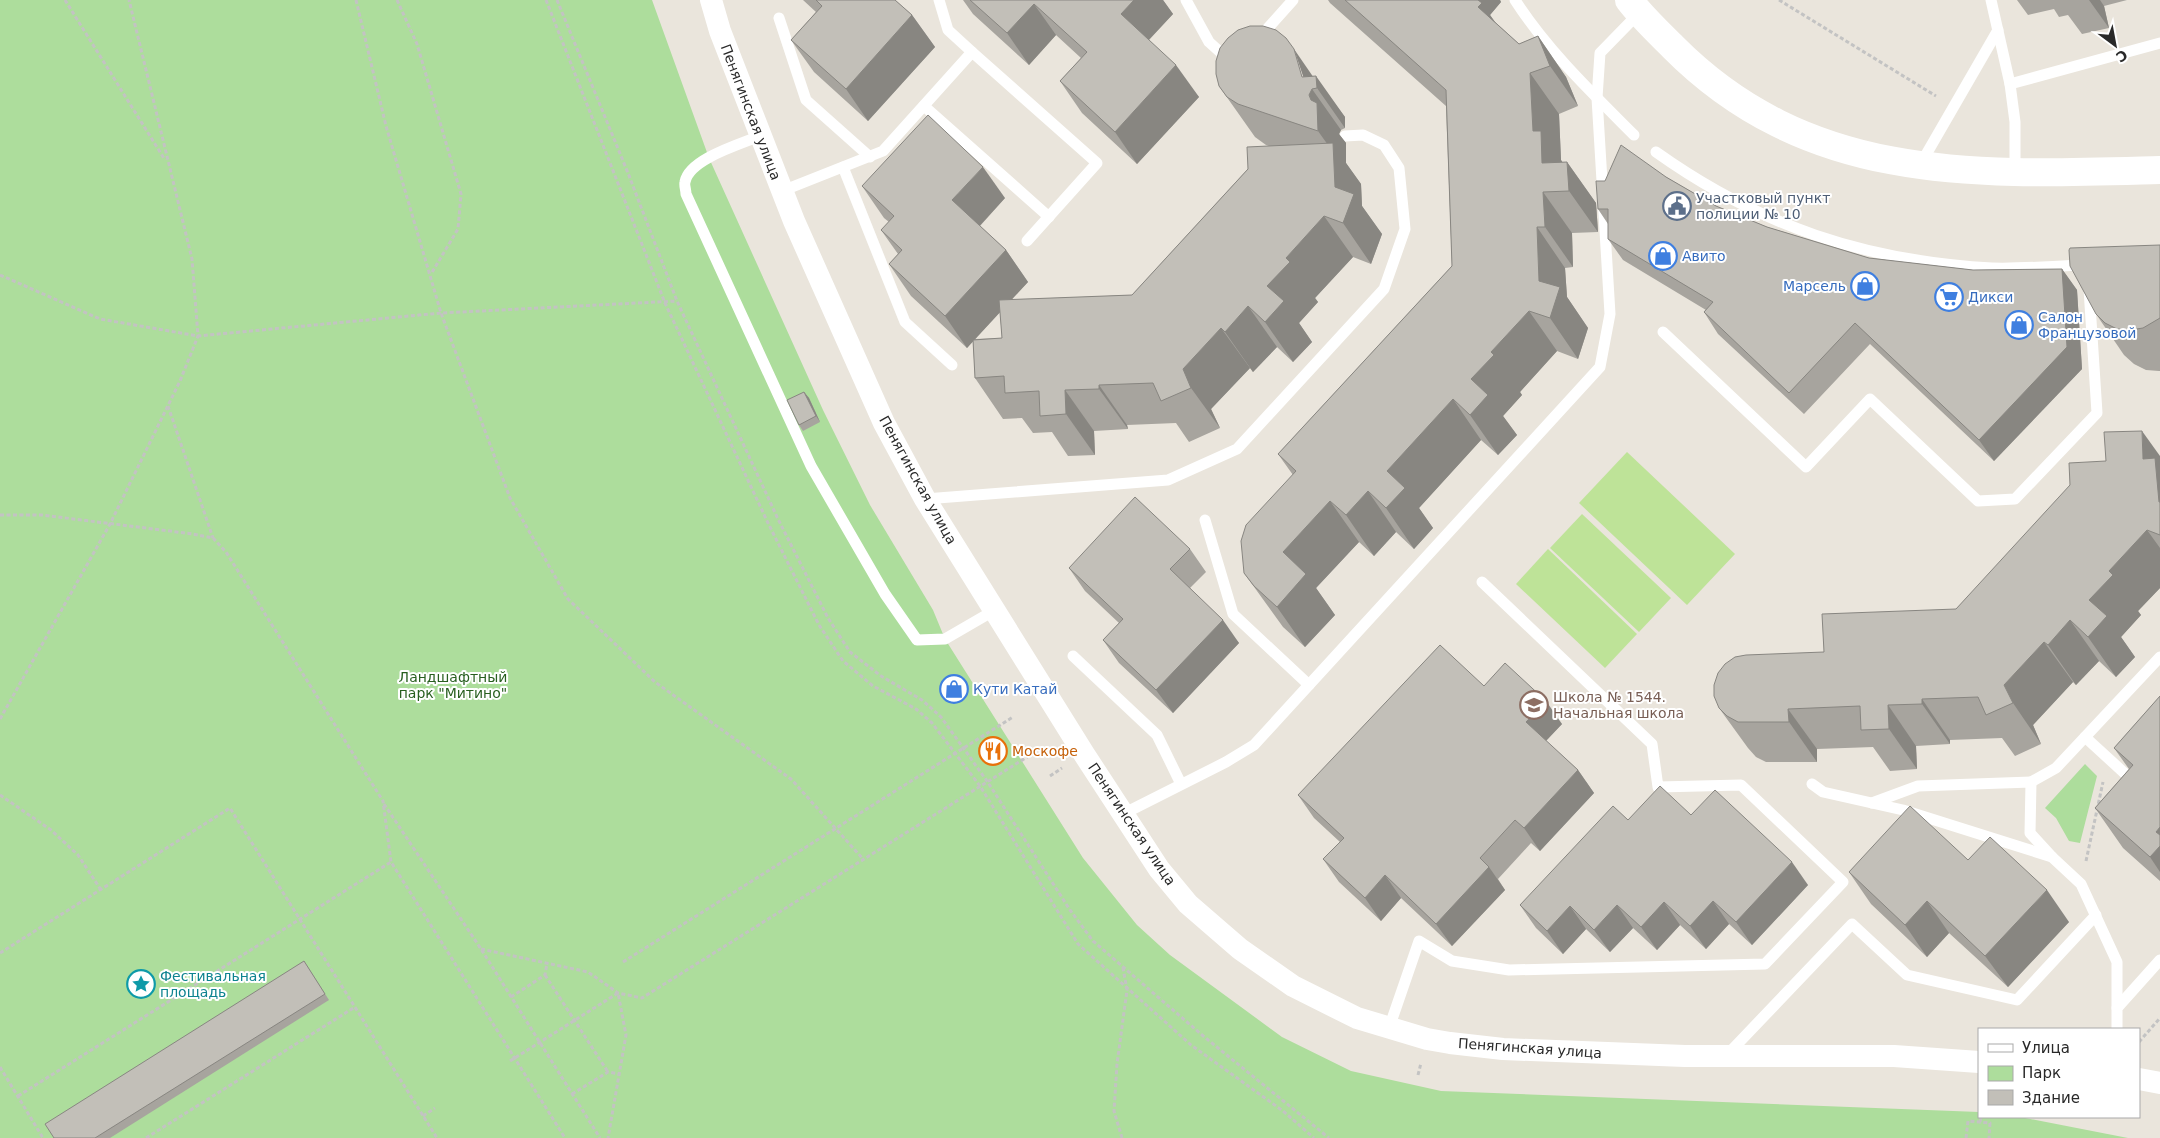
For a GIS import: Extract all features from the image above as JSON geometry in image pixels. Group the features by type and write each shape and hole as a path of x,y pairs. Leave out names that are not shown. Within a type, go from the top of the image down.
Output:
{"main road":[{"path":"1634,6 1686,60 1719,88 1774,121 1822,142 1871,157 1919,167 2016,174 2160,170"}],"street":[{"name":"Пенягинская улица","path":"711,0 782,191 884,423 925,499 1159,869 1188,904 1240,949 1294,986 1357,1018 1427,1039 1503,1049 1726,1056 1894,1056 1978,1062"},
{"path":"2140,1079 2160,1083"}],"lane":[{"path":"938,0 948,30 1097,163 1027,241"},
{"path":"1186,0 1209,42 1234,65 1241,58"},
{"path":"1515,0 1528,20 1597,98 1634,135"},
{"path":"1991,0 2010,84 2015,122 2016,174"},
{"path":"1254,44 1292,1"},
{"path":"1123,814 1254,745 1600,367 1610,314 1597,98 1600,53 1634,6"},
{"path":"778,18 806,100 870,156"},
{"path":"1919,167 1998,30"},
{"path":"2010,84 2160,43"},
{"path":"782,191 883,151 972,52"},
{"path":"924,106 1049,217"},
{"path":"925,499 1168,480 1237,449 1384,289 1405,229 1400,168 1384,145 1363,135 1345,136"},
{"path":"760,136 719,153 693,167 685,181 686,194 811,466 885,594 917,640 945,639 995,610"},
{"path":"1656,152 1696,180 1748,208 1804,232 1856,248 1919,262 1994,268 2092,265 2097,413 2015,499 1978,501 1870,399 1806,467 1662,332"},
{"path":"842,167 905,322 952,365"},
{"path":"1205,520 1233,614 1309,685"},
{"path":"1389,1028 1419,941 1452,961 1509,970 1765,964 1843,882 1742,785 1658,787 1652,744 1482,582"},
{"path":"1073,656 1156,735 1182,784"},
{"path":"1871,803 1918,786 2031,782 2056,768 2160,657"},
{"path":"2085,737 2133,781 2144,769"},
{"path":"2031,782 2030,832 2052,857 2081,884 2117,962 2118,1028"},
{"path":"1812,784 1823,792 1903,810 2052,857"},
{"path":"1726,1056 1852,924 1907,975 2017,1000 2096,915"},
{"path":"2117,1008 2160,960"}],"path":[{"path":"64,0 167,164"},
{"path":"0,719 110,524 198,336 192,259 167,164 129,0"},
{"path":"356,0 386,126 441,313 510,498 568,599 655,682 791,779 863,859"},
{"path":"397,0 417,44 461,194 458,229 431,274"},
{"path":"1779,0 1953,107"},
{"path":"0,275 100,320 198,336 441,313 677,302"},
{"path":"167,405 213,538 226,552 383,801 482,949 600,1138"},
{"path":"0,515 42,515 213,538"},
{"path":"623,962 838,829 1013,717"},
{"path":"482,949 588,972 618,994 642,998 1035,752"},
{"path":"2081,884 2108,757"},
{"path":"0,795 51,830 78,855 101,890"},
{"path":"383,801 391,862 565,1138"},
{"path":"0,953 230,808 437,1138"},
{"path":"18,1096 391,862"},
{"path":"511,997 544,975 547,963"},
{"path":"1122,1138 1114,1111 1117,1064 1127,990 1123,967"},
{"path":"544,975 608,1072"},
{"path":"510,1061 618,994"},
{"path":"608,1138 626,1034 618,994"},
{"path":"146,1138 355,1007"},
{"path":"2140,1041 2160,1018"},
{"path":"0,1067 43,1138"},
{"path":"572,1094 608,1072 619,1074"},
{"path":"423,1116 435,1108"},
{"path":"1980,1122 1981,1118"},
{"path":"1966,1138 1968,1121 1990,1123 1989,1138"}],"green space":[{"name":"Ландшафтный парк \"Митино\"","path":"0,0 652,0 709,158 823,410 870,505 933,610 945,639 1083,858 1137,925 1170,955 1282,1037 1351,1071 1441,1091 1978,1112 1978,1118 2025,1118 2128,1138 0,1138"},
{"path":"1627,452 1735,554 1687,605 1579,503"},
{"path":"1582,514 1671,598 1639,632 1550,548"},
{"path":"1548,549 1637,634 1605,668 1516,584"},
{"path":"2085,764 2097,776 2080,843 2069,841 2056,818 2045,808"}],"building":[{"path":"816,0 895,0 912,15 846,89 791,40 822,6"},
{"path":"970,0 1134,0 1121,14 1176,65 1115,132 1060,81 1087,52 1034,4 1007,33"},
{"path":"1345,0 1478,0 1482,3 1478,7 1519,44 1538,36 1550,66 1530,73 1533,131 1541,131 1542,163 1567,162 1569,191 1543,192 1545,227 1537,227 1539,281 1560,287 1550,318 1529,311 1491,352 1494,355 1471,379 1488,395 1470,415 1453,399 1387,471 1405,488 1386,508 1368,491 1346,515 1330,501 1283,552 1306,574 1277,607 1254,586 1244,573 1241,541 1246,525 1296,471 1278,454 1452,266 1446,90"},
{"path":"1250,26 1263,26 1276,30 1286,38 1294,49 1302,77 1316,76 1317,88 1312,89 1309,95 1311,100 1317,103 1318,131 1238,104 1227,97 1219,86 1216,74 1216,61 1220,48 1238,30"},
{"path":"928,115 983,167 952,200 1006,250 945,316 889,264 902,250 881,230 894,216 862,186"},
{"path":"1333,143 1335,187 1354,194 1343,223 1324,216 1286,258 1290,262 1267,286 1284,301 1265,322 1248,306 1225,332 1221,328 1183,369 1191,388 1161,401 1153,383 1099,385 1099,389 1065,390 1066,414 1040,416 1039,391 1005,393 1004,376 975,378 973,340 1002,338 999,300 1132,295 1248,169 1247,147"},
{"path":"1621,145 1666,177 1716,206 1767,227 1869,258 1973,270 2062,269 2067,347 1979,440 1855,323 1789,393 1704,312 1713,302 1608,239 1608,209 1598,209 1596,181 1605,181"},
{"path":"2160,245 2160,318 2143,328 2130,330 2117,329 2105,323 2096,314 2070,266 2070,248"},
{"path":"804,392 816,416 799,425 787,400"},
{"path":"2142,431 2143,459 2155,458 2160,502 2160,535 2147,530 2109,571 2113,575 2089,600 2107,616 2088,637 2070,620 2048,645 2044,642 2004,685 2013,703 1986,715 1978,697 1922,699 1922,704 1888,705 1889,729 1861,730 1860,706 1788,709 1789,722 1738,722 1727,716 1719,708 1714,696 1714,685 1718,673 1725,664 1735,657 1824,652 1822,614 1956,609 2070,485 2069,463 2106,461 2104,432"},
{"path":"1135,497 1190,549 1170,569 1223,620 1156,690 1103,640 1123,619 1069,568"},
{"path":"1440,645 1484,686 1505,663 1546,701 1526,722 1578,770 1524,828 1515,820 1480,858 1489,867 1436,924 1385,875 1365,898 1323,859 1344,838 1298,795"},
{"path":"2160,696 2160,827 2156,832 2160,835 2160,846 2150,857 2095,808 2133,765 2114,748"},
{"path":"1660,786 1691,815 1715,790 1792,862 1736,922 1713,901 1690,926 1664,902 1641,927 1617,905 1594,930 1570,906 1547,931 1520,905 1613,806 1628,820"},
{"path":"1910,806 1968,860 1990,837 2047,890 1985,956 1927,901 1905,925 1849,872"},
{"path":"304,961 325,994 95,1138 54,1138 45,1124"}],"place":[{"name":"Участковый пункт полиции № 10","path":"1677,206"},
{"name":"Авито","path":"1663,256"},
{"name":"Марсель","path":"1865,286"},
{"name":"Дикси","path":"1949,297"},
{"name":"Салон Французовой","path":"2019,325"},
{"name":"Кути Катай","path":"954,689"},
{"name":"Школа № 1544. Начальная школа","path":"1534,705"},
{"name":"Москофе","path":"993,751"},
{"name":"Фестивальная площадь","path":"141,984"}]}
